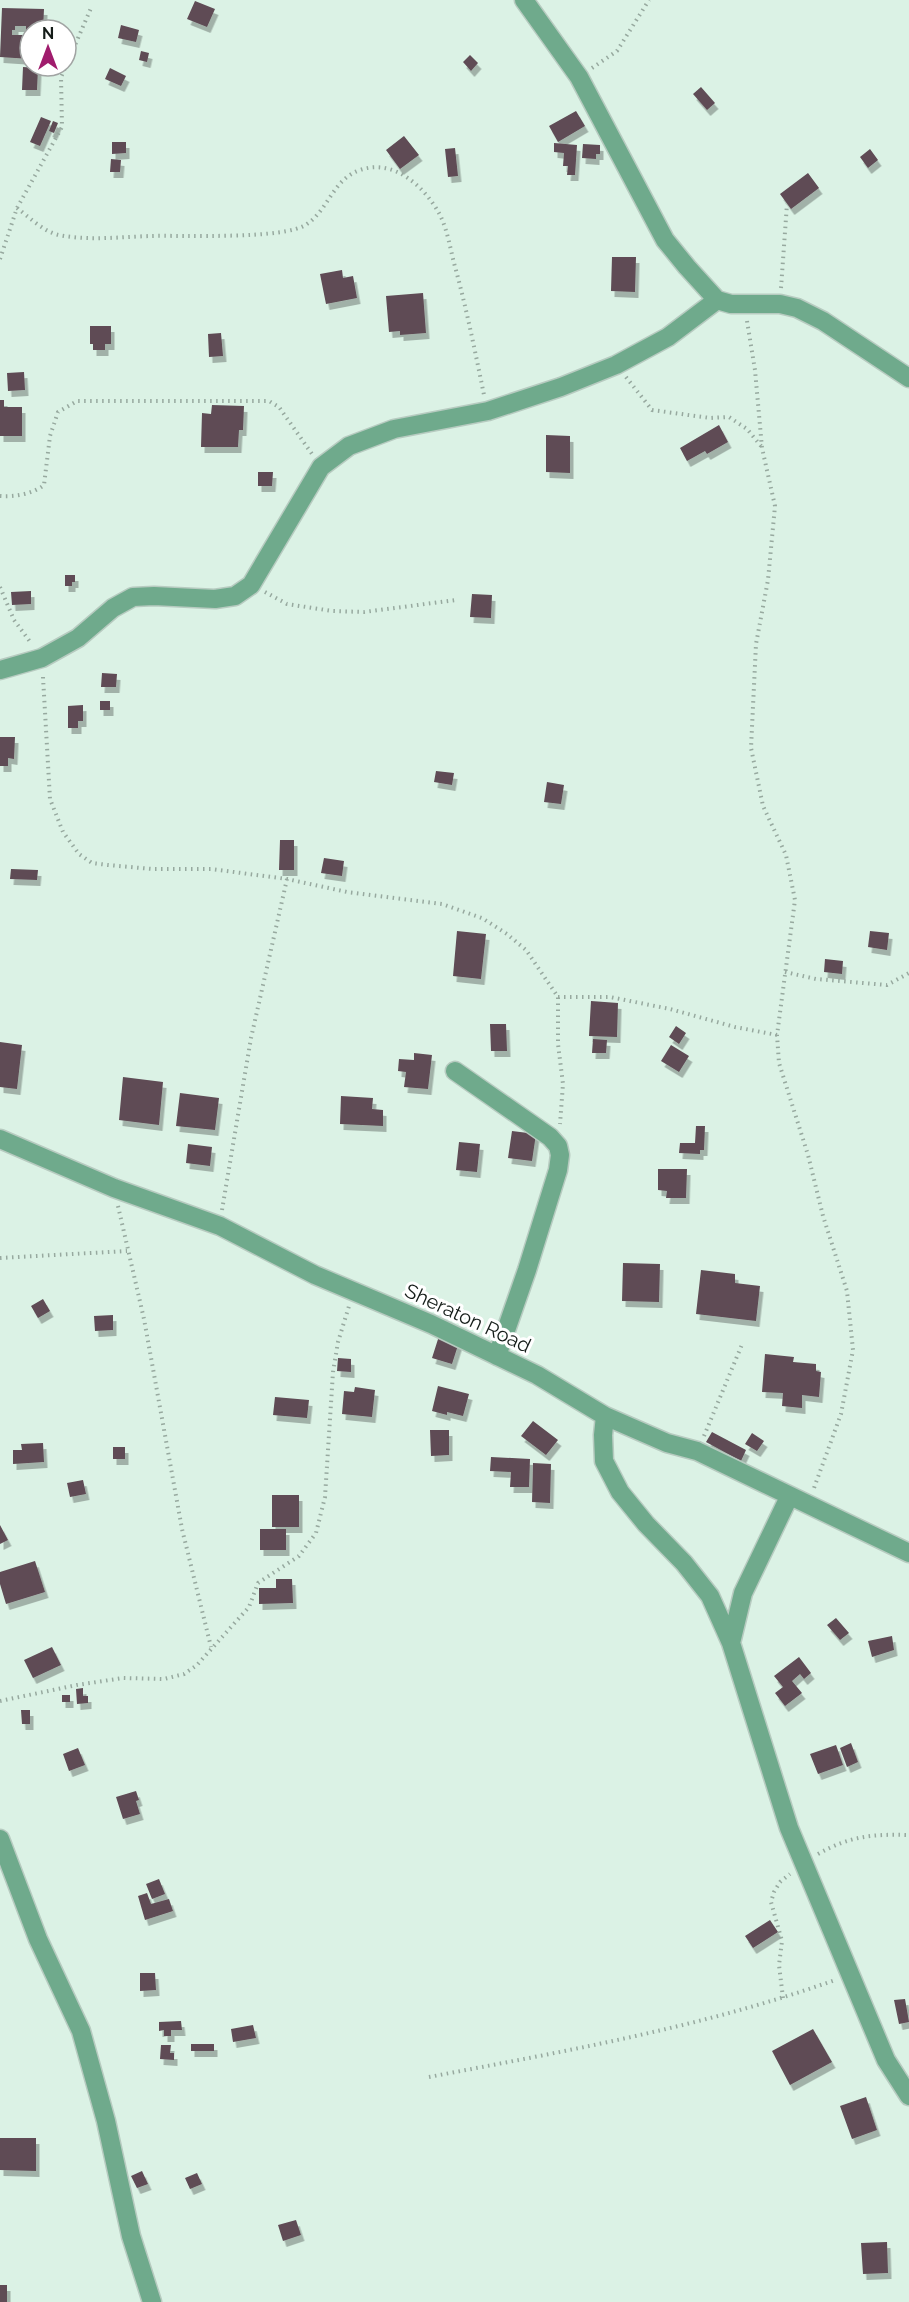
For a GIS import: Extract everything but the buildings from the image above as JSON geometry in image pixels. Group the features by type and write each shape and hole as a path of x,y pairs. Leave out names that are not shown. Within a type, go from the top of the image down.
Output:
{"street":[{"path":"524,0 579,77 665,240 717,300 745,306 780,304 797,308 823,321 909,378"},
{"path":"0,670 42,658 78,638 113,608 133,597 215,599 235,596 251,585 321,467 349,446 394,429 488,411 561,387 616,365 668,337 717,300"},
{"path":"455,1071 550,1137 558,1146 560,1155 558,1170 527,1270 497,1356"},
{"name":"Sheraton Road","path":"0,1139 114,1188 220,1226 274,1255 431,1324 537,1375 605,1416 667,1443 697,1451 909,1553"},
{"path":"605,1416 604,1461 620,1492 711,1596 731,1643 789,1827 886,2060 909,2096"},
{"path":"731,1643 743,1593 789,1497"},
{"path":"0,1839 38,1939 81,2031 106,2121 131,2236 152,2302"}],"path":[{"path":"579,77 617,51 649,0"},
{"path":"78,38 91,8"},
{"path":"0,259 17,208 62,127 61,78"},
{"path":"17,208 56,235 100,238 242,235 289,231 307,225 344,177 362,169 381,168 404,174 424,192 440,215 462,291 488,411"},
{"path":"780,304 787,204"},
{"path":"745,306 755,370 762,448 775,506 768,580 756,645 751,748 763,806 786,855 795,900 777,1035 779,1063 847,1291 853,1350 841,1414 819,1478 806,1505"},
{"path":"616,365 652,410 710,418 729,417 747,429 762,448"},
{"path":"0,496 27,493 44,485 50,435 58,412 77,401 254,399 269,401 279,407 321,467"},
{"path":"251,585 287,604 332,611 364,612 456,600"},
{"path":"0,587 14,620 42,658 50,799 63,832 79,854 92,863 108,866 211,869 287,879 347,892 442,904 482,918 526,950 558,997 558,1044 563,1084 558,1146"},
{"path":"220,1226 251,1038 287,879"},
{"path":"785,972 816,979 888,985 909,973"},
{"path":"558,997 610,997 777,1035"},
{"path":"114,1188 144,1319 182,1529 211,1647"},
{"path":"0,1258 127,1251"},
{"path":"0,1701 123,1678 164,1679 184,1674 197,1665 249,1607 258,1582 299,1556 316,1533 325,1497 329,1413 338,1342 354,1291"},
{"path":"697,1451 743,1342"},
{"path":"783,1999 779,1965 782,1941 771,1902 780,1882 803,1862 838,1842 879,1834 909,1835"},
{"path":"429,2077 636,2038 783,1999 850,1974"}]}
